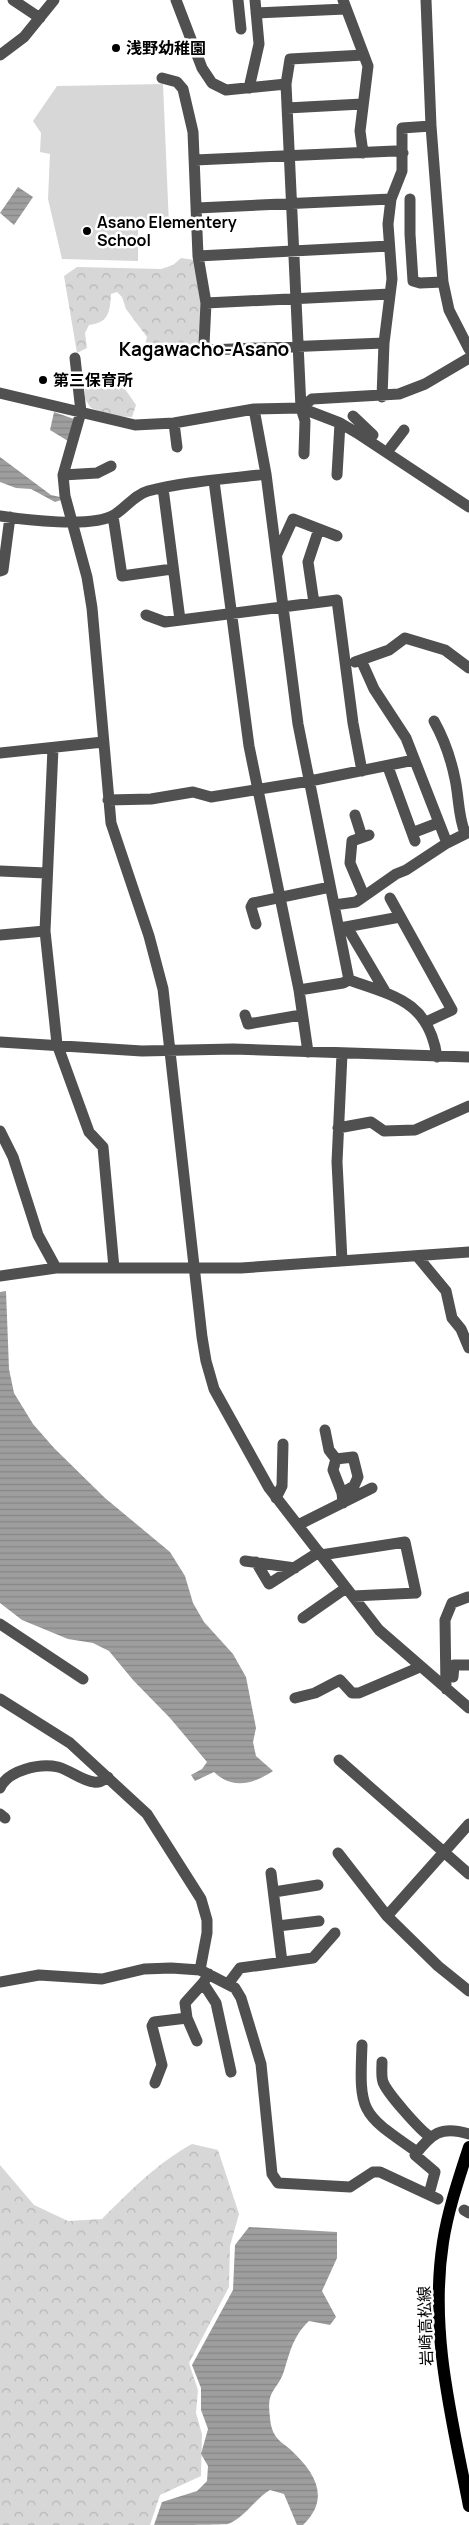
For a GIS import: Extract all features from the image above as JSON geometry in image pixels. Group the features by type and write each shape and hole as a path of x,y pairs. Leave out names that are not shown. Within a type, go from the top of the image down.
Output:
{"main road":[{"name":"岩崎高松線","path":"469,2147 453,2199 443,2241 439,2311 444,2380 469,2506"}],"street":[{"path":"14,0 40,18"},
{"path":"3,50 24,37 54,0"},
{"path":"176,0 206,77 212,83 226,90 286,84"},
{"path":"238,0 241,29"},
{"path":"249,88 259,44 256,0"},
{"path":"426,0 431,126 443,282 449,310 469,349"},
{"path":"256,13 344,5 368,66 360,131 363,153"},
{"path":"304,454 305,421 301,408 286,84 290,59 364,55"},
{"path":"162,78 177,82 182,89 193,132 198,256 206,303 204,346 209,350 384,343"},
{"path":"288,108 362,104"},
{"path":"382,397 384,343 392,279 389,246 391,199 402,171 402,128 431,126"},
{"path":"195,160 395,151 403,154"},
{"path":"197,208 391,199"},
{"path":"410,199 413,281 420,283 443,282"},
{"path":"198,256 389,246"},
{"path":"206,303 390,294"},
{"path":"75,358 81,412 63,475 65,496 87,577 92,608 108,800 115,841 156,961 163,989 194,1269 206,1361 214,1389 276,1498 379,1630 469,1708"},
{"path":"301,408 312,399 382,397 399,394 425,384 469,358"},
{"path":"0,394 135,425 174,423 254,408 301,408 340,423 469,508"},
{"path":"254,408 266,474 298,724 334,905 343,927 386,993"},
{"path":"353,416 363,428 469,501"},
{"path":"174,423 177,447"},
{"path":"337,475 340,423"},
{"path":"391,446 404,430"},
{"path":"63,475 96,473 111,466"},
{"path":"0,571 3,570 5,517 72,522 113,516 139,496 163,488 266,474"},
{"path":"214,481 249,746 298,990 308,1052"},
{"path":"163,488 180,620"},
{"path":"113,516 122,576 172,569"},
{"path":"276,556 293,519 337,536"},
{"path":"314,603 308,562 319,529"},
{"path":"146,615 165,622 337,600 353,723 362,771"},
{"path":"346,664 388,650 405,638 445,650 469,668"},
{"path":"361,660 374,689 406,738 446,843"},
{"path":"334,905 356,902 446,843 467,832 462,824 455,779 442,737 434,721"},
{"path":"0,752 103,742"},
{"path":"53,748 46,873 45,931 57,1044 89,1132 103,1147 114,1268"},
{"path":"108,800 151,799 192,792 211,797 388,767 414,760"},
{"path":"388,767 413,837 438,823"},
{"path":"354,815 366,836 352,841 350,863 364,896"},
{"path":"0,871 46,873"},
{"path":"256,924 251,907 253,903 330,887"},
{"path":"390,898 452,1010 426,1022"},
{"path":"343,927 400,917"},
{"path":"343,927 349,980"},
{"path":"0,935 45,931"},
{"path":"298,990 343,983 349,980 386,993 407,1003 422,1015 426,1022 434,1042 436,1056"},
{"path":"245,1015 248,1024 301,1015"},
{"path":"0,1042 171,1051 233,1050 469,1057"},
{"path":"342,1054 338,1128 342,1261"},
{"path":"338,1128 371,1122 384,1131 415,1130 469,1106"},
{"path":"1,1135 13,1157 38,1235 56,1268"},
{"path":"0,1276 56,1268 194,1269 469,1252"},
{"path":"417,1256 446,1290 452,1318 461,1329 469,1348"},
{"path":"325,1430 329,1450 336,1459"},
{"path":"276,1498 282,1486 283,1444"},
{"path":"336,1459 353,1456 358,1477 354,1486 343,1498"},
{"path":"336,1459 332,1470 343,1498"},
{"path":"298,1525 343,1498 372,1488"},
{"path":"295,1568 251,1562 269,1584 320,1553 405,1542 416,1592 350,1592 302,1618"},
{"path":"449,1692 446,1620 452,1603 468,1597"},
{"path":"0,1624 83,1680"},
{"path":"449,1692 454,1665 469,1665"},
{"path":"295,1698 315,1693 340,1680 352,1693 359,1693 420,1667"},
{"path":"0,1698 70,1743 147,1814 201,1899 208,1920 204,1976 216,2004 232,2072"},
{"path":"338,1760 445,1851 469,1874"},
{"path":"0,1788 9,1776 36,1767 58,1768 93,1782 102,1781 108,1777"},
{"path":"387,1916 469,1824"},
{"path":"338,1853 387,1916 438,1966 469,1991"},
{"path":"272,1873 282,1962"},
{"path":"274,1892 318,1885"},
{"path":"278,1926 319,1921"},
{"path":"228,1984 240,1968 313,1958 335,1933"},
{"path":"0,1982 40,1975 102,1979 144,1968 204,1976 235,1988 241,1998 261,2064 272,2174 278,2183 350,2187 373,2172 380,2172 433,2197 435,2172 415,2155 429,2136 447,2130 469,2134"},
{"path":"197,2041 187,2018 185,2003 204,1976"},
{"path":"155,2083 162,2065 152,2026 154,2022 187,2018"},
{"path":"362,2045 362,2101 370,2116 380,2127 417,2152"},
{"path":"382,2062 382,2080 388,2091 421,2131 429,2136"}],"green space":[{"path":"163,84 169,225 138,225 138,261 62,259 48,199 50,154 40,152 41,133 33,121 57,86"},
{"path":"181,258 195,260 201,297 201,335 193,358 176,358 145,345 147,337 126,309 122,297 117,292 111,294 109,311 104,319 96,324 89,325 85,333 87,348 77,353 64,276 77,267 161,269 173,265"},
{"path":"103,382 125,389 136,405 132,417 113,416 91,408 85,399 85,384"},
{"path":"192,2144 218,2150 239,2214 230,2246 229,2287 189,2363 198,2390 196,2413 202,2434 201,2476 160,2495 150,2525 0,2525 0,2165 34,2205 68,2221 102,2219 155,2169"}],"shaded area":[{"path":"18,187 33,197 14,225 0,213"},
{"path":"54,412 74,419 68,441 50,430"},
{"path":"0,457 51,495 60,497 61,500 55,502 31,489 16,488 0,482"},
{"path":"6,1291 9,1369 14,1393 33,1424 54,1448 105,1498 170,1552 185,1576 193,1603 204,1622 233,1654 246,1677 256,1728 253,1742 256,1756 273,1771 266,1776 251,1782 236,1783 221,1778 214,1772 195,1781 191,1775 202,1769 207,1762 109,1651 93,1643 68,1639 22,1620 0,1603 0,1292"},
{"path":"249,2227 337,2232 337,2258 322,2291 336,2317 330,2325 309,2321 299,2332 281,2378 271,2396 269,2408 271,2426 276,2437 300,2459 313,2477 317,2486 318,2496 316,2505 312,2515 303,2525 297,2525 284,2494 270,2490 228,2524 154,2525 162,2502 197,2491 207,2481 208,2466 201,2454 208,2429 201,2410 201,2388 192,2365 233,2290 235,2245"}],"place":[{"name":"浅野幼稚園","path":"116,48"},
{"name":"Asano Elementery School","path":"87,231"},
{"name":"第三保育所","path":"43,380"}],"district":[{"name":"Kagawacho-Asano","path":"204,349"}]}
